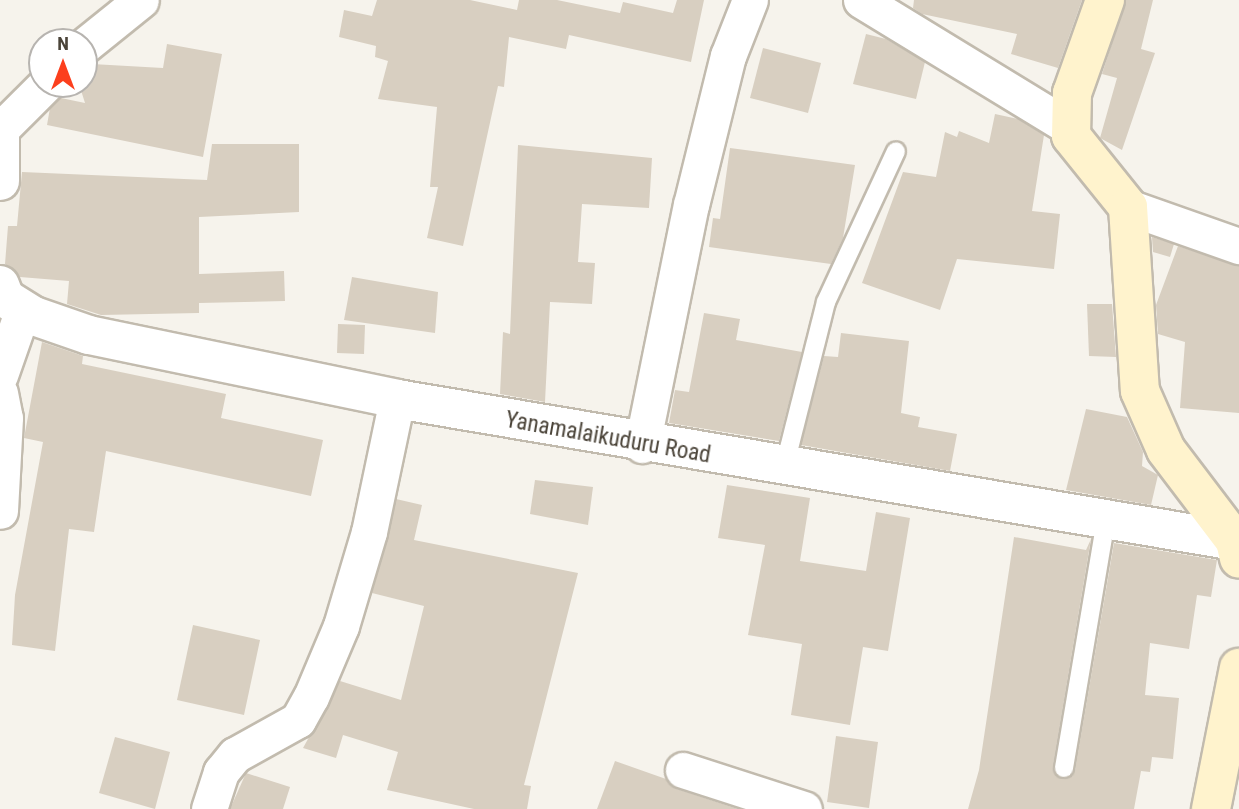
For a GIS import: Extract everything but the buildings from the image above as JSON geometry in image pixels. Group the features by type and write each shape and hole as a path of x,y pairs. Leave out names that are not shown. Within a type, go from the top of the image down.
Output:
{"main road":[{"path":"1105,0 1072,93 1069,127 1074,141 1128,208 1140,391 1166,450 1238,547"},
{"path":"1211,809 1239,668"}],"street":[{"path":"97,23 141,0"},
{"path":"642,445 688,218 728,56 750,0"},
{"path":"861,0 1069,127"},
{"path":"0,181 1,127 31,98"},
{"path":"1128,208 1239,246"},
{"path":"0,375 12,297"},
{"name":"Yanamalaikuduru Road","path":"12,297 89,335 397,399 642,445 1106,520 1238,547"},
{"path":"0,393 5,418 0,511"},
{"path":"209,809 221,772 235,755 298,720 311,696 341,625 369,532 397,399"},
{"path":"683,770 804,809"}],"lane":[{"path":"784,468 826,302 896,151"},
{"path":"1064,768 1106,520"}]}
